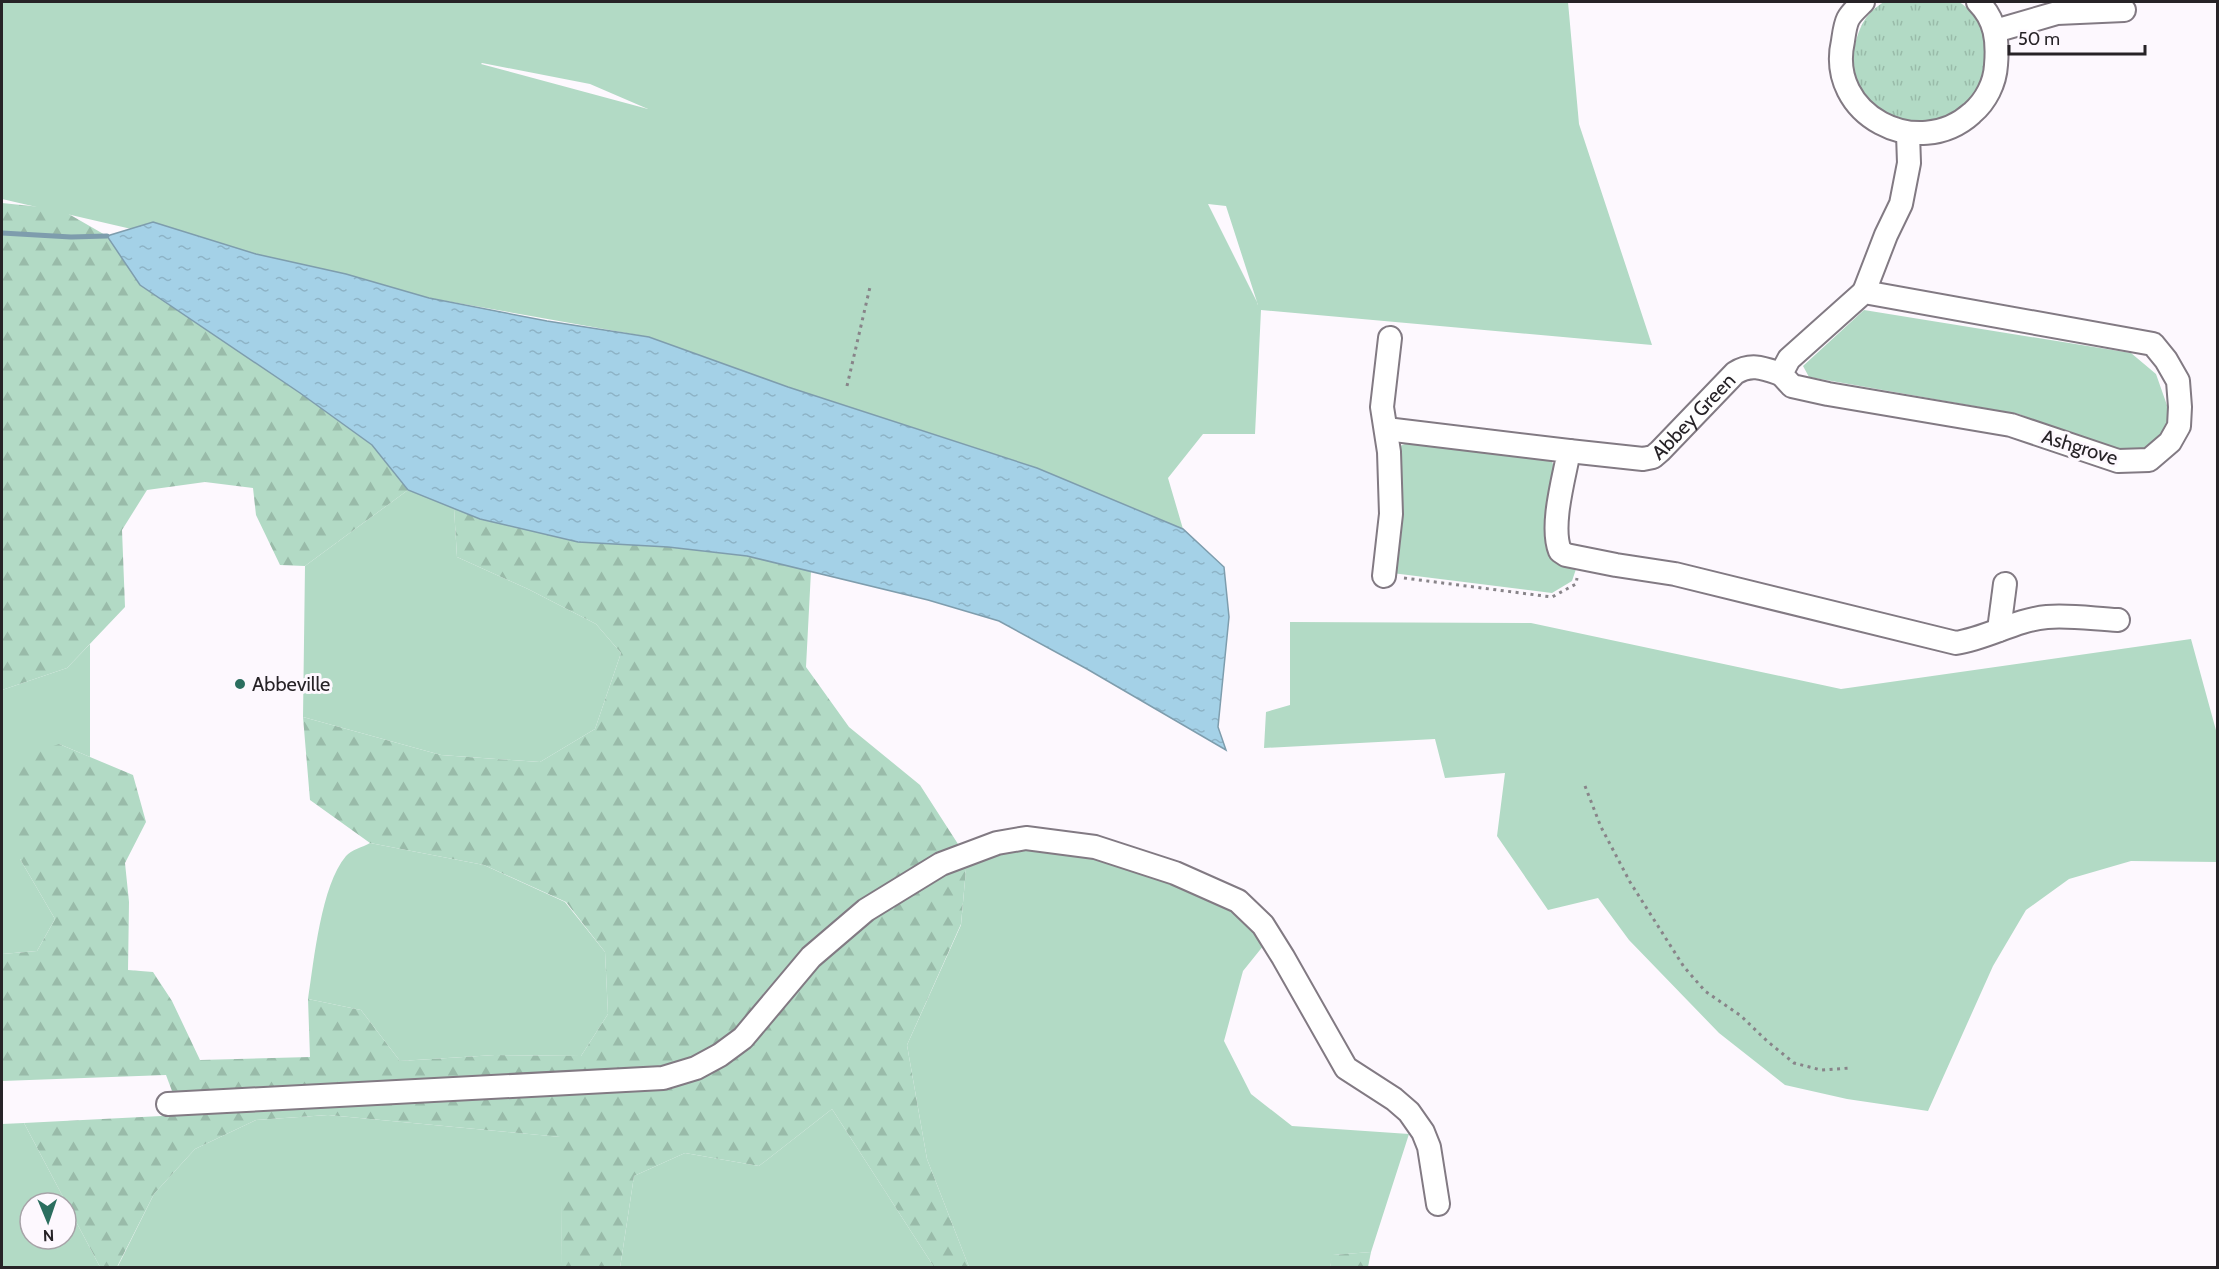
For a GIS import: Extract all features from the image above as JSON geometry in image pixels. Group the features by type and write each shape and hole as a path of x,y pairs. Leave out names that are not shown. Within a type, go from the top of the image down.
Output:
{"street":[{"path":"1863,2 1848,19 1839,57 1844,82 1856,104 1881,125 1908,134 1937,132 1962,122 1981,105 1995,78 1998,41 1993,25 1978,2"},
{"path":"1995,31 2058,13 2124,10"},
{"path":"1781,374 1789,359 1864,292 1900,204 1910,163 1908,134"},
{"name":"Ashgrove","path":"1781,374 1792,386 2011,425 2118,461 2149,460 2170,442 2179,426 2178,381 2166,360 2153,344 1864,292"},
{"path":"1384,576 1391,514 1389,452 1382,407 1390,338"},
{"name":"Abbey Green","path":"1386,429 1643,459 1660,451 1735,373 1746,366 1760,367 1781,374"},
{"path":"1569,451 1558,515 1556,542 1560,551 1580,558 1675,574 1956,642 1972,640 2047,617 2118,620"},
{"path":"1999,630 2005,584"},
{"path":"168,1104 663,1078 696,1068 720,1055 743,1038 811,957 866,909 941,864 997,843 1026,838 1095,847 1175,873 1238,901 1263,925 1346,1068 1394,1099 1409,1112 1423,1132 1429,1147 1438,1204"}],"path":[{"path":"847,386 870,287"},
{"path":"1384,576 1552,597 1576,584 1580,558"},
{"path":"1585,786 1601,827 1630,882 1684,967 1705,991 1741,1016 1794,1063 1821,1070 1850,1068"}],"green space":[{"path":"2,2 1568,2 1579,124 1652,345 1261,310 1255,434 1203,434 1168,478 1183,529 1037,468 788,387 649,337 429,298 2,199","holes":["481,64 590,84 648,109","1208,204 1226,206 1257,302"]},
{"path":"1884,2 1959,2 1977,19 1988,43 1987,73 1985,82 1969,105 1948,119 1925,124 1901,121 1880,111 1863,94 1854,72 1855,45 1865,20"},
{"path":"2,203 60,209 107,236 140,285 300,393 372,445 408,490 305,566 280,565 256,515 253,488 205,482 147,490 122,530 125,607 67,668 2,690"},
{"path":"1864,310 2131,353 2156,374 2169,411 2165,436 2149,450 2132,455 2103,448 2019,414 1809,377 1803,366"},
{"path":"1410,442 1551,460 1556,470 1568,567 1576,569 1572,581 1552,593 1392,573 1397,451 1400,446"},
{"path":"408,490 454,508 457,557 528,589 596,624 621,653 595,729 540,762 441,755 303,717 305,566"},
{"path":"454,508 480,519 668,547 747,556 811,571 806,667 849,727 920,785 967,858 961,924 907,1045 927,1159 969,1267 934,1267 832,1109 759,1166 685,1153 634,1176 620,1268 562,1267 560,1137 328,1115 256,1120 195,1149 154,1194 117,1267 100,1267 78,1225 78,1191 60,1191 24,1123 181,1115 166,1075 2,1081 2,954 37,951 55,919 20,859 14,760 59,744 133,775 146,822 125,863 129,902 128,970 153,972 172,1001 200,1060 310,1057 308,999 361,1010 400,1061 495,1055 581,1056 608,1014 605,952 566,902 484,865 370,843 310,800 303,717 441,755 540,762 595,729 621,653 596,624 528,589 457,557"},
{"path":"1290,622 1531,623 1841,689 2191,639 2217,734 2217,862 2131,861 2069,879 2026,910 1993,966 1928,1111 1847,1099 1785,1085 1719,1033 1629,940 1598,898 1548,910 1497,836 1505,773 1445,778 1435,739 1264,748 1266,712 1290,705"},
{"path":"90,644 90,757 59,744 20,859 55,919 37,951 2,954 2,690 67,668"},
{"path":"370,843 484,865 565,902 605,952 608,1014 581,1056 495,1055 400,1061 361,1010 308,999 320,924 330,885 346,856"},
{"path":"1016,847 1112,860 1188,886 1272,935 1243,971 1224,1041 1251,1094 1292,1126 1409,1134 1371,1252 1333,1255 1330,1267 969,1267 927,1159 907,1045 961,925 967,858"},
{"path":"832,1109 934,1267 620,1268 634,1176 685,1153 759,1166"},
{"path":"328,1115 561,1137 562,1267 117,1268 154,1194 195,1149 256,1120"},
{"path":"24,1123 60,1191 18,1191 18,1251 78,1251 78,1225 100,1267 2,1267 2,1124"},
{"path":"1371,1252 1368,1267 1330,1267 1332,1255"}],"water":[{"path":"153,222 256,254 346,274 429,298 547,321 649,337 788,387 1037,468 1183,529 1224,567 1229,617 1218,727 1226,750 999,621 928,600 747,556 668,547 578,542 480,519 408,490 372,445 300,393 140,285 107,236"}],"waterway":[{"path":"2,233 71,237 107,236"}],"place":[{"name":"Abbeville","path":"240,684"}]}
